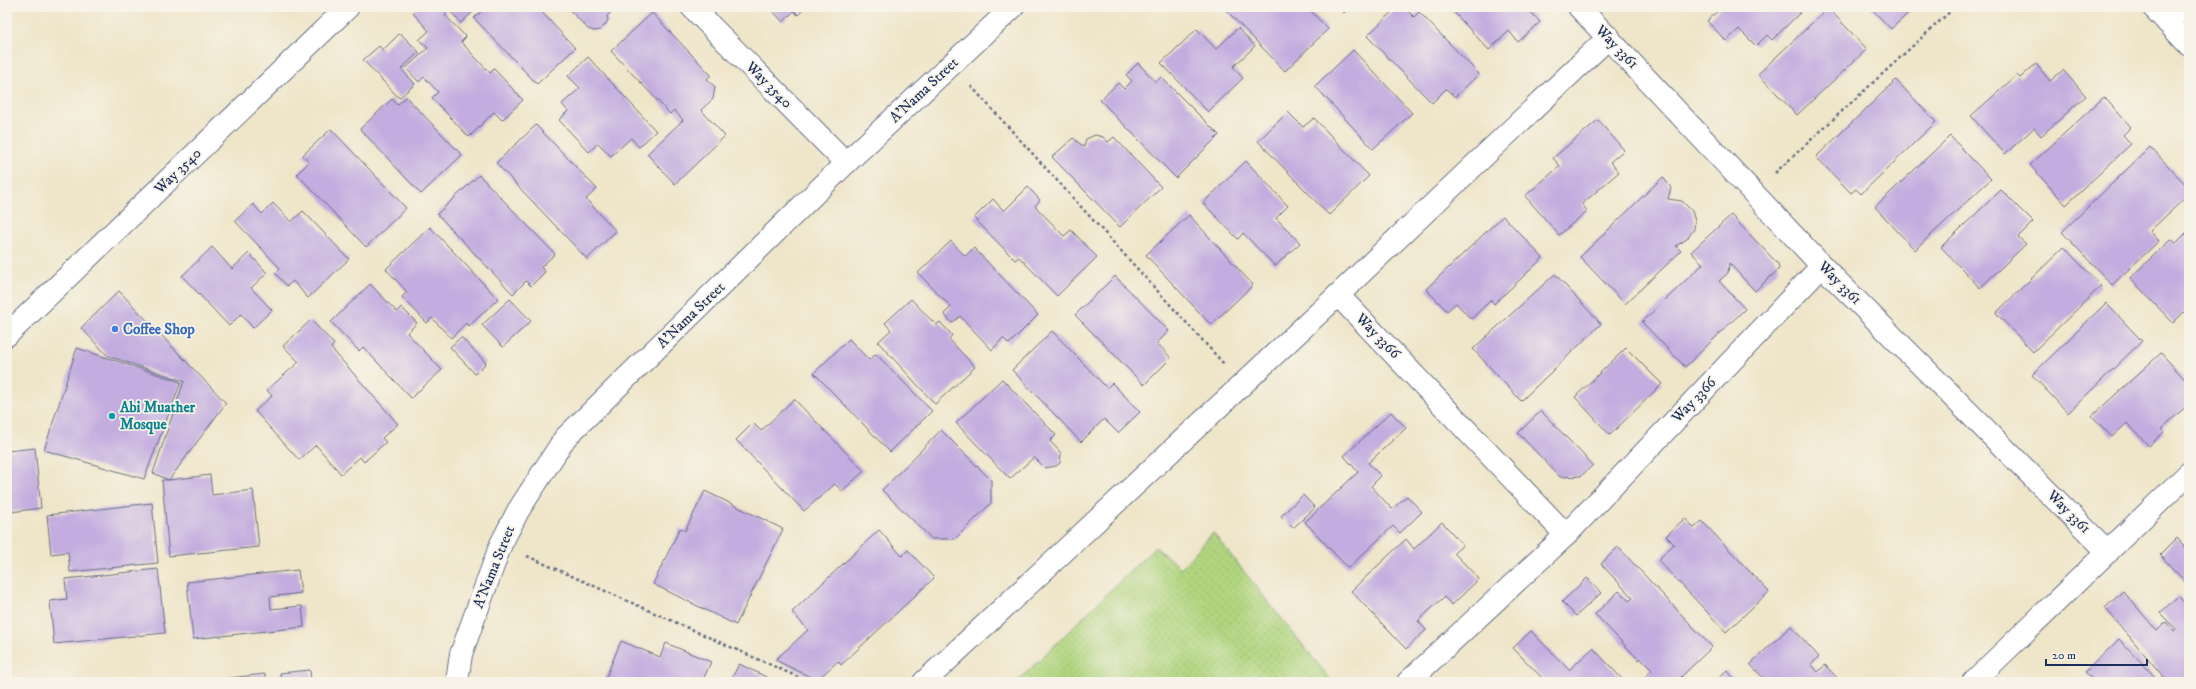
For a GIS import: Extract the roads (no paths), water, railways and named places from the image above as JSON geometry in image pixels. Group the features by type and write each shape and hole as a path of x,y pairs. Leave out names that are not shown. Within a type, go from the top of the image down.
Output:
{"street":[{"name":"Way 3540","path":"7,335 348,7"},
{"name":"Way 3540","path":"692,7 846,163"},
{"name":"A'Nama Street","path":"457,682 461,654 501,544 518,511 565,438 846,163 1013,7"},
{"name":"Way 3361","path":"1578,7 1609,37 1822,266 2108,552"},
{"path":"2183,7 2160,14 2189,45"},
{"path":"924,682 1243,385 1609,37"},
{"name":"Way 3366","path":"1408,682 1566,534 1822,266"},
{"name":"Way 3366","path":"1338,295 1566,534"},
{"path":"1973,682 2189,473"}],"place":[{"name":"Coffee Shop","path":"115,329"},
{"name":"Abi Muather Mosque","path":"112,416"}]}
